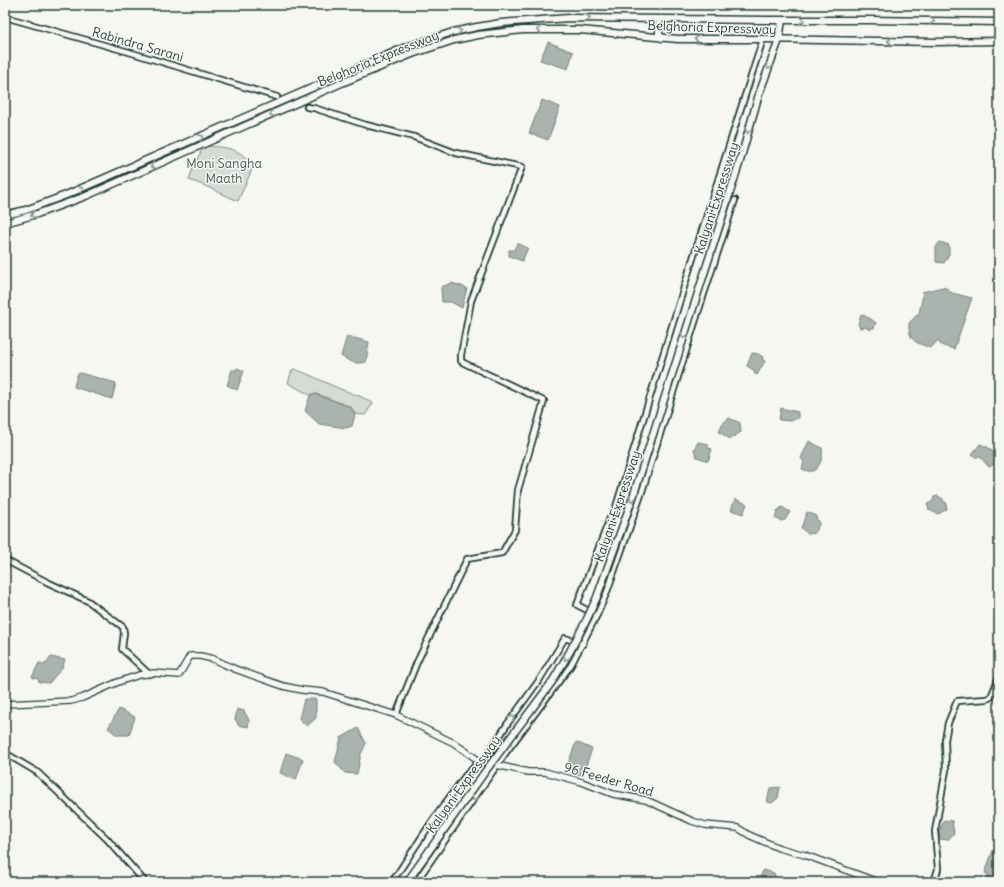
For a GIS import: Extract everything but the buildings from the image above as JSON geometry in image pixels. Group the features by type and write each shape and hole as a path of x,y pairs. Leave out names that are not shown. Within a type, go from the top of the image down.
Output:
{"highway":[{"name":"Belghoria Expressway","path":"5,215 26,210 66,195 365,64 431,38 453,32 500,23 569,18 999,22"},
{"path":"661,19 659,22 659,34 662,38"},
{"name":"Kalyani Expressway","path":"407,882 488,767 552,682 586,621 597,597 633,497 740,161 759,94 778,40 782,20"},
{"name":"Belghoria Expressway","path":"5,223 37,214 86,196 381,66 454,40 478,35 529,30 580,30 678,39 936,42 999,41"}],"main road":[{"path":"5,704 15,705 71,701 82,698 134,676 149,674 179,675 190,656 200,656 213,659 235,669 283,686 323,692 396,715 454,742 482,762"},
{"name":"96 Feeder Road","path":"482,762 528,772 545,772 582,782 613,794 646,800 692,821 705,825 738,828 779,848 805,855 878,882"}],"street":[{"name":"Rabindra Sarani","path":"5,17 129,52 276,97"},
{"path":"597,615 577,604 610,518 615,510 763,39"},
{"path":"307,107 366,125 414,137 456,153 522,167 471,301 461,355 461,361 464,363 544,401 518,490 515,530 502,553 467,559 417,662 396,715"},
{"name":"Kalyani Expressway","path":"416,882 497,766 571,665 597,615 607,592 640,498 734,200"},
{"path":"5,560 46,582 88,601 123,627 124,633 122,649 149,674"},
{"path":"392,882 465,776 474,767 482,762 540,679 565,638 583,644"},
{"path":"934,882 938,869 935,831 946,770 945,740 948,723 957,701 987,699 991,697 999,677"},
{"path":"5,753 37,772 107,839 145,882"}],"green space":[{"name":"Moni Sangha Maath","path":"204,146 232,149 243,155 253,167 238,201 189,180 194,165"},
{"path":"294,369 360,396 373,403 365,415 355,414 351,407 314,393 310,395 288,383 292,370"}],"shaded area":[{"path":"548,42 573,52 568,69 540,60"},
{"path":"542,100 560,107 548,140 529,133"},
{"path":"940,242 949,245 949,254 944,263 936,262 936,247"},
{"path":"517,243 528,248 522,261 509,256 509,250 514,250"},
{"path":"452,283 467,288 462,308 451,302 442,302 441,287"},
{"path":"943,287 952,293 972,298 954,349 943,346 939,343 939,339 931,348 921,345 912,338 909,329 909,323 919,313 923,295 922,292"},
{"path":"861,314 876,323 874,328 870,330 865,327 860,328 858,324"},
{"path":"347,336 369,342 366,362 356,363 341,356"},
{"path":"752,353 763,357 762,359 765,361 757,375 754,373 755,371 747,366"},
{"path":"237,368 244,371 237,390 227,385 232,370 236,370"},
{"path":"80,373 116,383 112,399 74,387 77,375"},
{"path":"315,394 351,407 355,415 352,426 346,428 319,424 305,411 310,396"},
{"path":"781,408 798,412 798,418 791,421 779,420"},
{"path":"729,418 740,423 741,432 730,439 719,432 722,424"},
{"path":"809,441 822,448 822,458 815,470 807,471 802,469 804,462 801,458"},
{"path":"698,442 708,444 708,448 712,449 708,461 697,457 694,450"},
{"path":"980,444 989,448 997,456 994,464 989,467 980,457 975,457 972,454"},
{"path":"938,496 943,499 944,503 946,502 947,509 938,514 929,510 927,504 932,502 934,497"},
{"path":"735,499 747,504 743,514 731,510"},
{"path":"782,507 790,512 785,520 781,521 775,518 777,511"},
{"path":"807,512 817,516 816,519 820,522 815,533 808,534 801,528"},
{"path":"51,657 65,660 62,668 49,683 39,682 38,679 32,677 39,663 46,664"},
{"path":"304,699 316,699 316,718 307,726 299,719"},
{"path":"119,709 135,717 129,735 117,735 108,728"},
{"path":"237,709 244,711 249,720 248,727 238,725 237,721 235,720"},
{"path":"358,728 366,743 361,754 357,774 345,773 335,762 341,738"},
{"path":"576,742 592,749 585,768 580,775 566,769"},
{"path":"286,753 303,759 296,780 280,773"},
{"path":"780,787 778,798 772,803 767,802 770,788"},
{"path":"944,820 952,821 954,833 948,840 940,839 939,832"},
{"path":"993,850 999,852 999,881 987,879 988,874 985,873"},
{"path":"763,870 774,873 777,882 759,882"}],"tunnel":[{"path":"284,100 307,107"}]}
